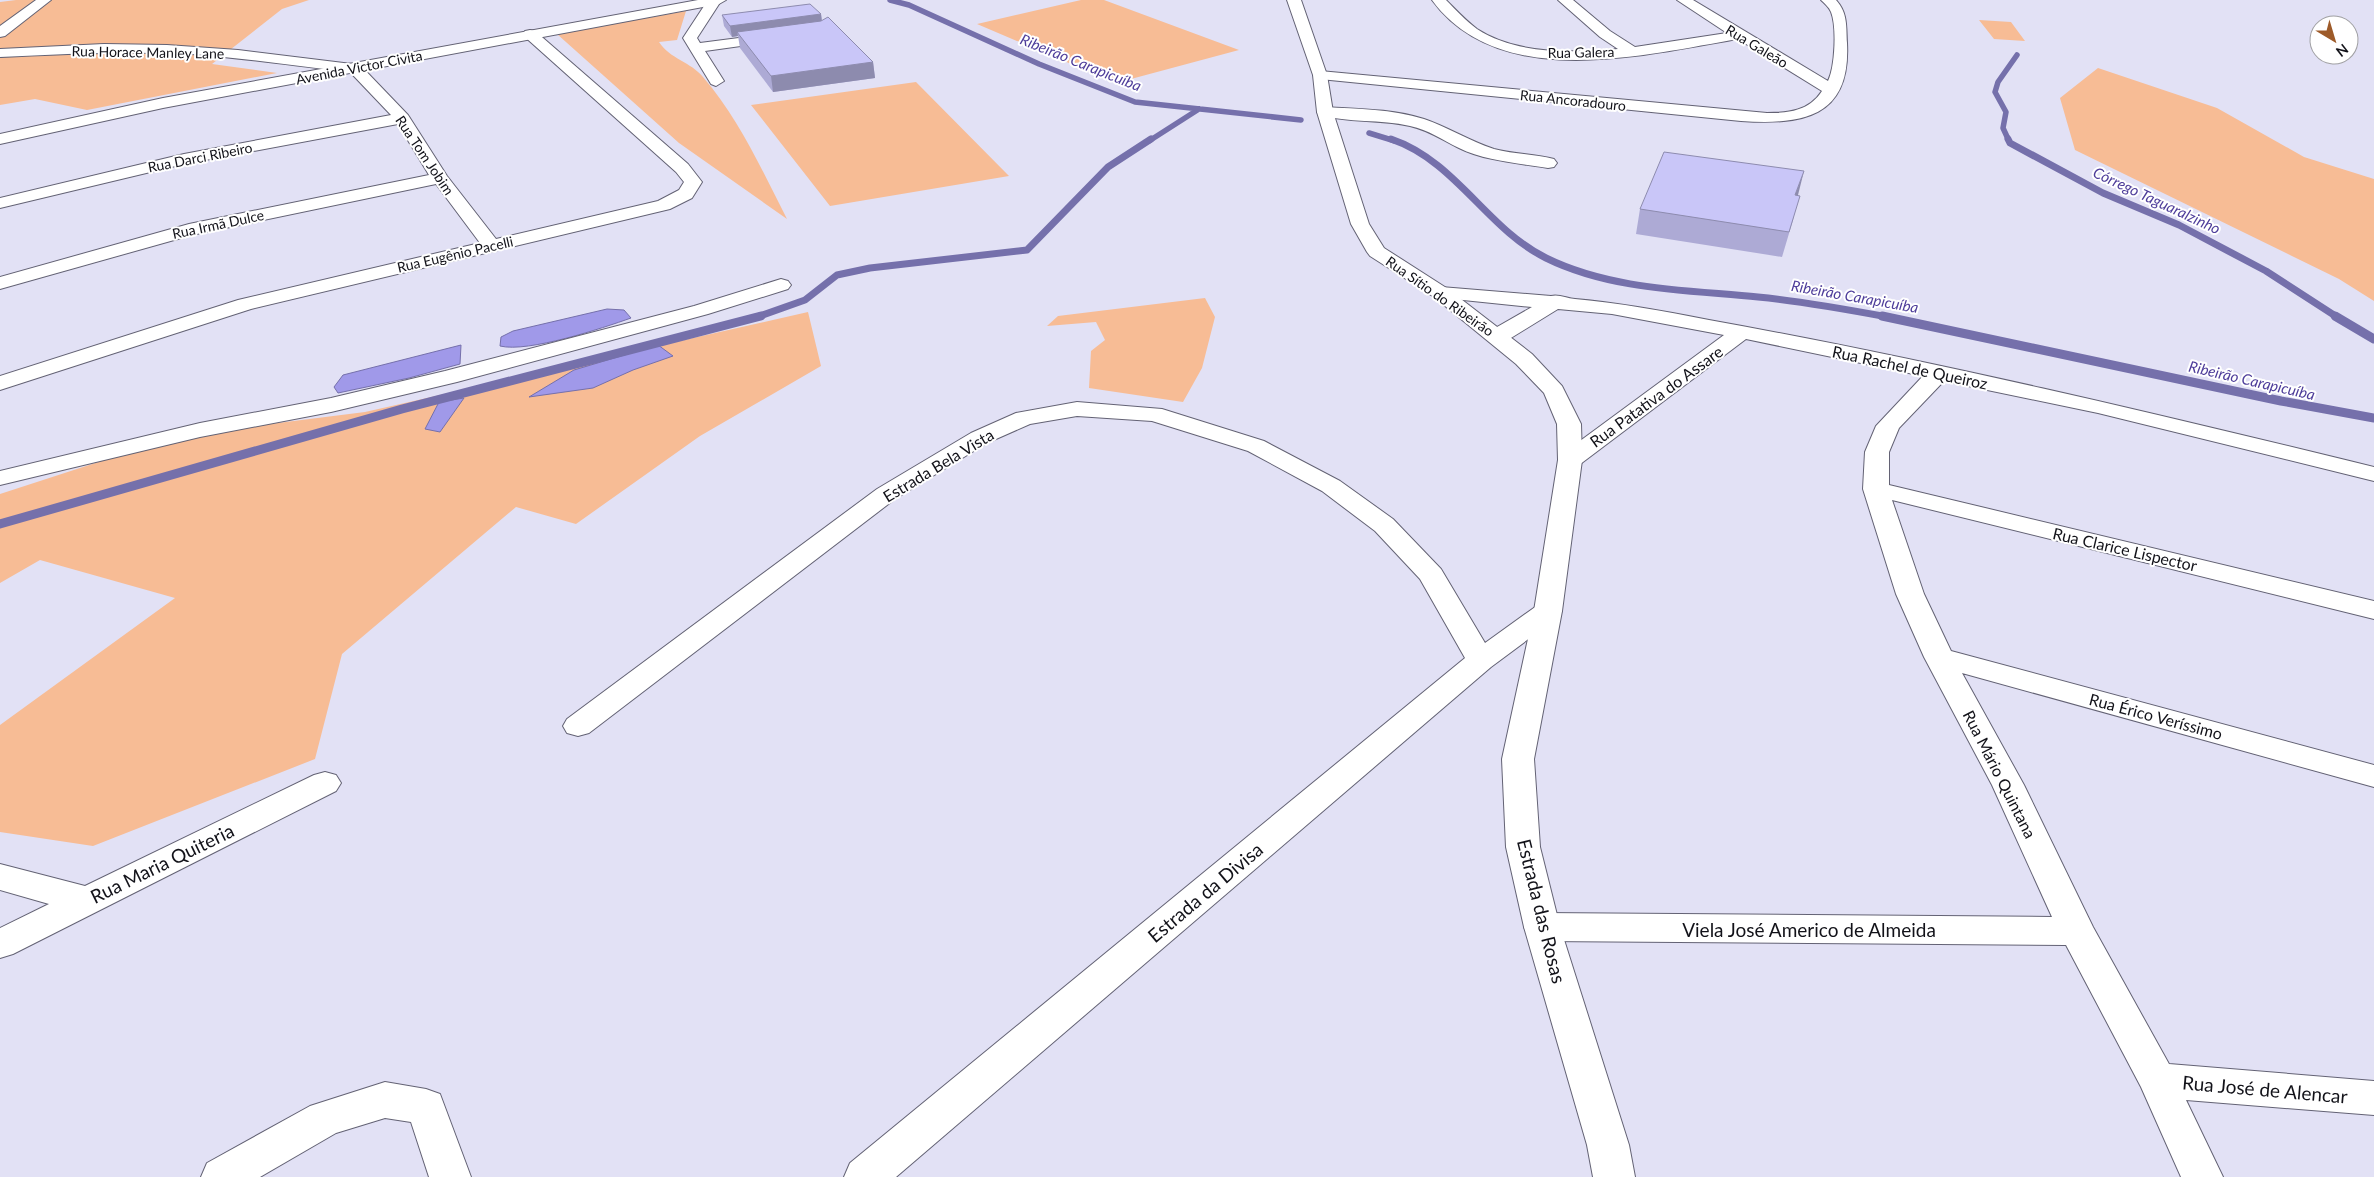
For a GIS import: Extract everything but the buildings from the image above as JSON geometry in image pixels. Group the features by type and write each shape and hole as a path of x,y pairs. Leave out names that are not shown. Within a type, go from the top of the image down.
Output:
{"street":[{"path":"0,33 44,0"},
{"path":"716,81 690,38 717,0"},
{"name":"Avenida Victor Civita","path":"0,139 163,102 717,0"},
{"name":"Rua Sítio do Ribeirão","path":"1294,0 1320,75 1325,112 1360,224 1377,252 1441,293 1498,336 1524,359 1554,391 1569,424 1570,460 1548,611"},
{"name":"Rua Galera","path":"1439,0 1472,31 1498,44 1557,55 1589,55 1631,51 1738,35"},
{"path":"1565,0 1605,34 1631,51"},
{"name":"Rua Galeão","path":"1684,0 1828,96"},
{"path":"1828,0 1835,5 1840,15 1840,70 1828,96"},
{"name":"Rua Eugênio Pacelli","path":"0,383 245,304 491,245 632,215 664,205 686,194 692,182 682,168 530,34"},
{"path":"696,48 794,34"},
{"name":"Rua Horace Manley Lane","path":"0,53 85,49 167,49 355,68"},
{"name":"Rua Tom Jobim","path":"355,68 402,118 440,178 491,245"},
{"name":"Rua Ancoradouro","path":"1320,75 1776,118 1795,116 1811,111 1828,96"},
{"path":"1325,112 1380,116 1416,122 1446,133 1465,145 1494,154 1548,163"},
{"name":"Rua Darci Ribeiro","path":"0,203 167,163 402,118"},
{"name":"Rua Irmã Dulce","path":"0,283 189,230 440,178"},
{"path":"0,478 200,430 331,405 449,377 672,318 780,285"},
{"name":"Rua Rachel de Queiroz","path":"1441,293 1557,301 1612,308 1742,332 2098,406 2374,474"},
{"path":"1498,336 1557,301"},
{"name":"Rua Patativa do Assare","path":"1570,460 1742,332"},
{"name":"Rua Mário Quintana","path":"1938,373 1888,426 1877,452 1876,489 1910,594 1939,656 2008,786 2077,931 2157,1080 2202,1177"},
{"name":"Estrada Bela Vista","path":"578,726 886,494 979,438 1024,418 1077,409 1154,414 1256,446 1332,486 1384,525 1431,575 1481,660"},
{"name":"Rua Clarice Lispector","path":"1876,489 2374,610"},
{"name":"Estrada da Divisa","path":"865,1177 1481,660 1548,611"},
{"name":"Estrada das Rosas","path":"1548,611 1518,759 1523,847 1542,927 1608,1144 1614,1177"},
{"name":"Rua Érico Veríssimo","path":"1939,656 2374,776"},
{"name":"Rua Maria Quiteria","path":"0,944 325,783"},
{"path":"0,877 86,900"},
{"name":"Viela José Americo de Almeida","path":"1542,927 2077,931"},
{"name":"Rua José de Alencar","path":"2157,1080 2374,1098"},
{"path":"222,1177 324,1119 385,1100 426,1107 450,1177"}],"shaded area":[{"path":"16,0 309,0 282,9 212,64 277,73 87,110 35,99 0,105 0,2"},
{"path":"1081,0 1104,0 1239,50 1116,83 977,24"},
{"path":"686,11 677,40 659,42 669,53 698,72 716,93 739,127 787,219 679,143 557,34"},
{"path":"1979,20 2011,22 2025,41 1994,39"},
{"path":"2098,68 2217,108 2304,157 2374,179 2374,301 2339,279 2075,150 2060,98"},
{"path":"916,82 1009,176 830,206 751,105"},
{"path":"1205,298 1215,317 1202,368 1183,402 1089,388 1091,351 1105,340 1096,322 1047,326 1058,316"},
{"path":"607,309 624,310 631,318 546,343 513,347 500,346 501,337 513,331"},
{"path":"808,312 821,366 700,436 576,524 516,507 342,654 315,759 93,846 0,832 0,725 175,598 40,560 0,583 0,494 120,455 213,431 365,412"},
{"path":"461,345 460,364 409,378 338,393 334,387 343,375"},
{"path":"658,345 673,356 633,370 593,388 529,397 574,370"},
{"path":"464,398 440,432 425,429 439,402"}],"waterway":[{"name":"Ribeirão Carapicuíba","path":"890,0 909,5 1039,64 1135,102 1301,120"},
{"name":"Córrego Taguaralzinho","path":"2009,141 2003,128 2006,112 1995,92 1998,82 2017,55"},
{"path":"1149,141 1199,109"},
{"name":"Ribeirão Carapicuíba","path":"1369,133 1395,141"},
{"path":"757,317 805,300 837,275 870,268 1027,250 1108,167 1151,139"},
{"name":"Ribeirão Carapicuíba","path":"1391,139 1414,149 1434,163 1506,230 1525,245 1546,258 1571,269 1623,283 1791,301 1888,317"},
{"name":"Córrego Taguaralzinho","path":"2009,141 2103,193 2179,225 2266,271 2337,317"},
{"path":"0,524 402,409 761,316"},
{"name":"Ribeirão Carapicuíba","path":"1882,316 2281,401 2374,418"},
{"name":"Córrego Taguaralzinho","path":"2335,316 2374,339"}]}
